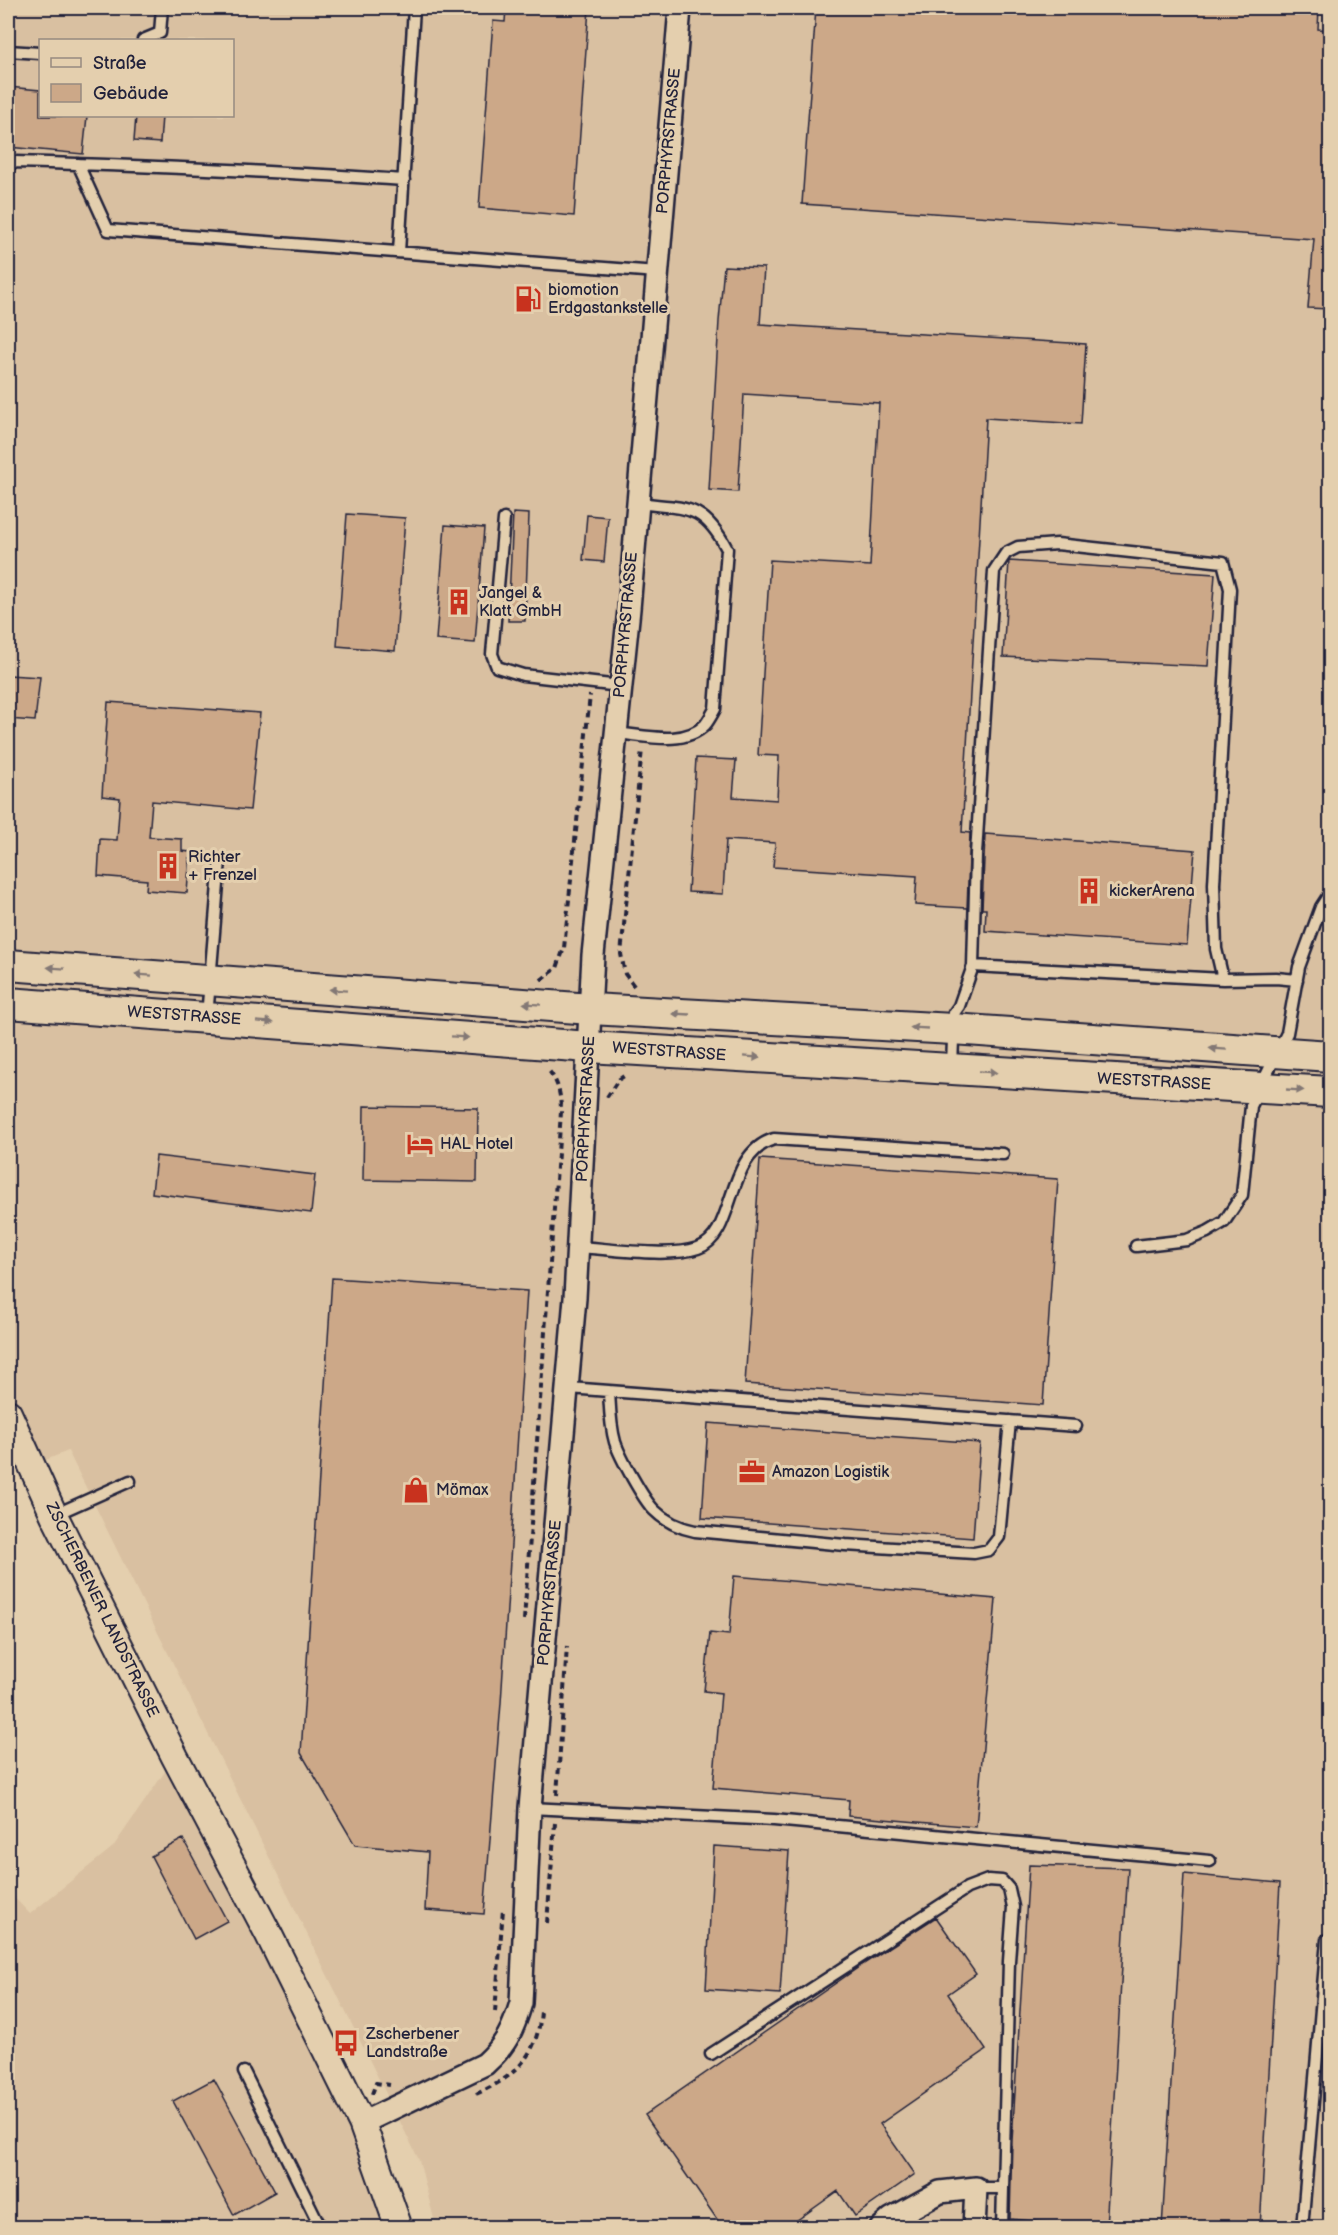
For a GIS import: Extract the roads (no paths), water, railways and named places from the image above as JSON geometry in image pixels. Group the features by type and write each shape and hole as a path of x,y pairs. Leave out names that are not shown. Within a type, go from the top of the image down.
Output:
{"main road":[{"path":"8,965 591,1009 953,1029 1330,1056"},
{"name":"WESTSTRASSE","path":"8,1003 589,1047 1330,1092"}],"street":[{"name":"PORPHYRSTRASSE","path":"362,2123 485,2064 501,2049 514,2026 521,2003 530,1808 569,1388 593,955 621,686 680,8"},
{"name":"ZSCHERBENER LANDSTRASSE","path":"8,1413 54,1515 175,1757 269,1935 362,2123 399,2228"},
{"path":"881,2228 891,2219 940,2192 976,2188 974,2228"}],"lane":[{"path":"145,39 160,33 162,8"},
{"path":"399,252 414,8"},
{"path":"8,51 39,53"},
{"path":"8,165 15,162 78,164 404,180"},
{"path":"78,164 108,230 657,272"},
{"path":"615,733 676,738 687,736 705,725 715,709 727,549 716,528 694,510 637,503"},
{"path":"504,519 493,660 497,667 523,675 621,686"},
{"path":"951,1069 954,1013 959,1006 973,966 975,854 994,572 1006,553 1018,547 1057,544 1223,562 1230,588 1214,884 1216,949 1223,979"},
{"path":"207,1017 220,860"},
{"path":"1136,1246 1187,1240 1207,1232 1224,1222 1242,1195 1251,1106 1287,1033 1299,967 1321,907 1330,892"},
{"path":"973,966 1223,979 1298,980"},
{"path":"578,1247 660,1252 698,1248 708,1243 720,1226 746,1161 754,1149 774,1139 1003,1154"},
{"path":"569,1388 1076,1426"},
{"path":"609,1391 610,1419 615,1443 654,1510 678,1527 695,1531 845,1545 974,1553 989,1550 999,1537 1010,1421"},
{"path":"54,1515 130,1481"},
{"path":"530,1808 774,1820 1210,1861"},
{"path":"711,2054 967,1888 988,1880 1002,1881 1009,1889 1013,1907 1009,1961 1002,2228"},
{"path":"1302,2228 1326,1940"},
{"path":"244,2072 321,2228"},
{"path":"976,2188 1003,2188"}],"place":[{"name":"biomotion Erdgastankstelle","path":"528,299"},
{"name":"Jangel & Klatt GmbH","path":"459,602"},
{"name":"Richter + Frenzel","path":"168,866"},
{"name":"kickerArena","path":"1089,891"},
{"name":"HAL Hotel","path":"420,1144"},
{"name":"Amazon Logistik","path":"752,1472"},
{"name":"Mömax","path":"416,1490"},
{"name":"Zscherbener Landstraße","path":"346,2043"}]}
